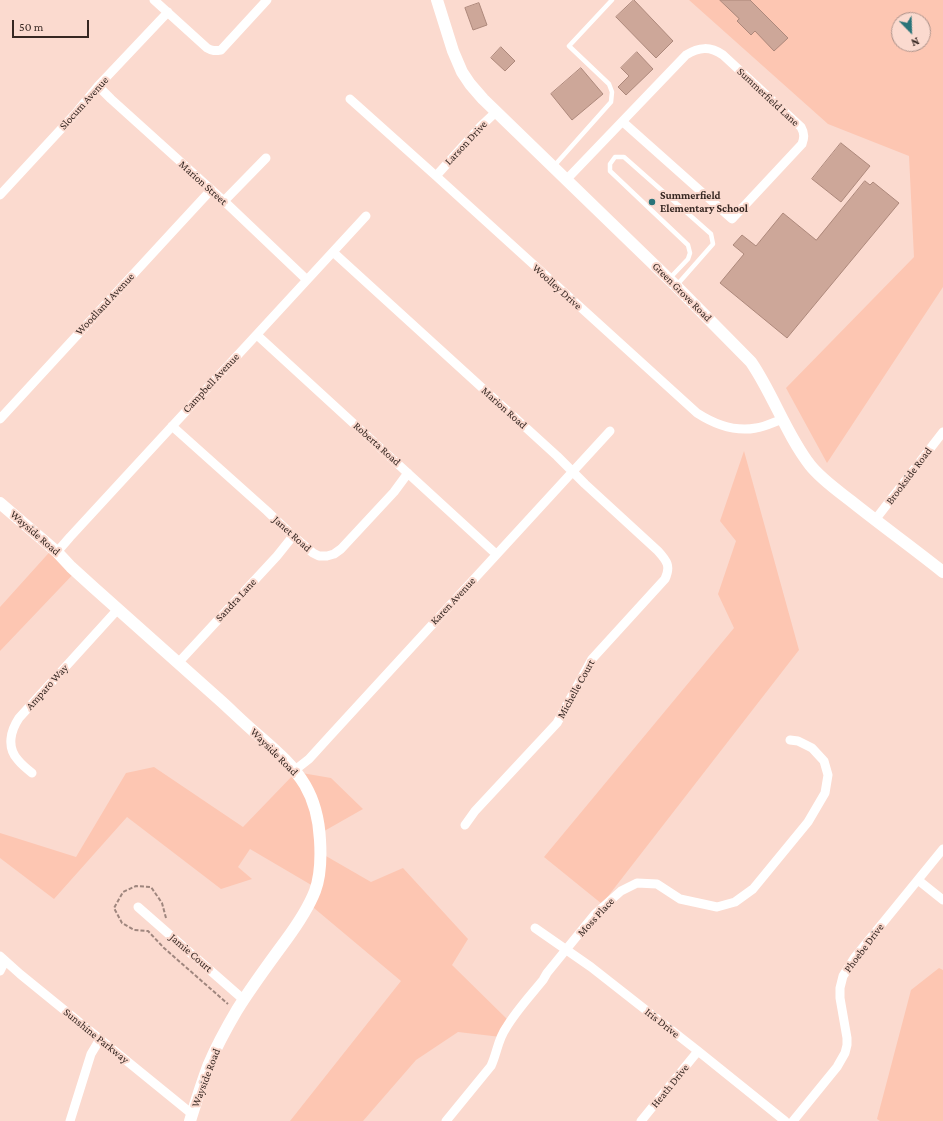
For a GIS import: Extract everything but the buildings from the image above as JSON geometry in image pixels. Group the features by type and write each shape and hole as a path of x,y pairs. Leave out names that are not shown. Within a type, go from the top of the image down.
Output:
{"street":[{"path":"154,0 212,51 221,50 267,0"},
{"name":"Green Grove Road","path":"437,0 453,51 462,72 483,99 673,282 751,362 760,375 782,419 802,453 817,473 943,572"},
{"name":"Slocum Avenue","path":"0,195 98,86 168,12"},
{"name":"Summerfield Lane","path":"567,179 686,55 701,49 710,49 723,55 801,127 804,132 804,138 802,144 732,219 623,122"},
{"name":"Marion Street","path":"98,86 224,201 307,280"},
{"name":"Woolley Drive","path":"350,99 697,413 722,426 742,429 756,428 782,419"},
{"name":"Larson Drive","path":"436,176 481,126 497,111"},
{"path":"224,201 266,158"},
{"name":"Woodland Avenue","path":"0,419 212,190"},
{"name":"Campbell Avenue","path":"57,552 366,216"},
{"name":"Marion Road","path":"333,252 557,456 658,551 665,559 668,569"},
{"name":"Roberta Road","path":"257,335 496,554"},
{"name":"Janet Road","path":"172,426 293,536 313,553 319,556 334,554 341,549 394,492 408,473"},
{"name":"Karen Avenue","path":"295,770 319,748 610,431"},
{"name":"Brookside Road","path":"875,520 943,432"},
{"name":"Wayside Road","path":"0,503 57,552 71,567 272,747 295,770 305,785 318,816 321,854 318,881 315,890 305,910 244,1000 218,1046 209,1064 191,1118"},
{"name":"Sandra Lane","path":"178,662 277,556 293,536"},
{"name":"Michelle Court","path":"465,825 476,811 557,723 592,659 665,579 668,569"},
{"name":"Amparo Way","path":"32,773 16,759 13,751 11,740 14,724 118,608"},
{"name":"Moss Place","path":"446,1121 491,1066 496,1056 500,1039 505,1028 595,914 621,891 637,884 657,884 680,899 717,908 735,902 753,889 808,822 826,793 828,775 824,761 812,748 798,741 790,740"},
{"name":"Phoebe Drive","path":"793,1121 837,1067 845,1053 847,1045 840,998 840,988 843,976 855,957 943,849"},
{"path":"918,880 943,900"},
{"name":"Jamie Court","path":"138,907 244,1000"},
{"name":"Iris Drive","path":"535,928 591,967 785,1121"},
{"path":"0,971 3,959"},
{"name":"Sunshine Parkway","path":"3,959 100,1039 191,1118"},
{"path":"70,1121 91,1054 100,1039"},
{"name":"Heath Drive","path":"641,1121 698,1051"}],"lane":[{"path":"554,166 611,102 612,92 609,84 569,46 612,0"},
{"path":"615,157 624,157 711,234 713,244 673,282 688,259 690,253 688,245 610,171 610,164 615,157"}],"shaded area":[{"path":"689,0 943,0 943,287 827,463 786,388 914,257 909,156 828,124"},
{"path":"744,451 799,650 602,904 544,857 734,628 718,594 736,541 720,521"},
{"path":"55,546 79,568 0,651 0,607"},
{"path":"154,767 243,827 296,772 331,778 363,809 319,834 319,852 371,882 403,868 468,939 452,965 509,1021 501,1037 458,1032 416,1060 363,1121 290,1121 401,981 308,903 313,886 250,849 238,867 252,879 221,889 127,817 54,899 0,858 0,833 76,857 126,773"},
{"path":"939,968 943,970 943,1121 880,1121 877,1119 911,990"}],"place":[{"name":"Summerfield Elementary School","path":"652,202"}]}
